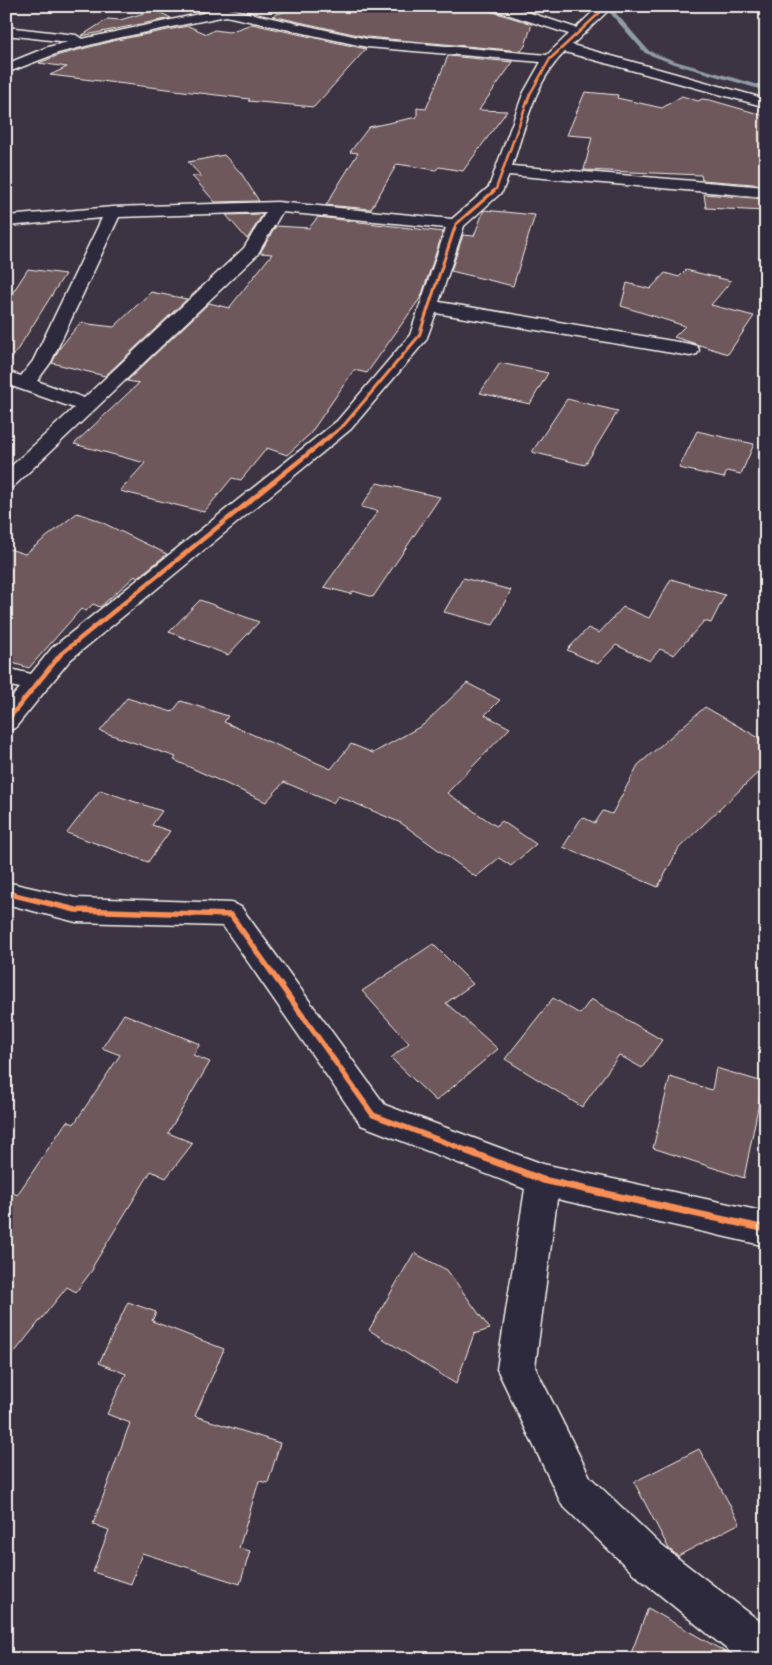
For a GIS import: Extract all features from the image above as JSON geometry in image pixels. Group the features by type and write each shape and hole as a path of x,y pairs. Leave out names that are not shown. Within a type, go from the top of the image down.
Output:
{"street":[{"path":"199,6 223,13 367,43 557,53 766,103"},
{"path":"495,6 579,33"},
{"path":"6,722 61,654 344,425 419,336 456,224 496,190 530,94 557,53 605,9"},
{"path":"6,69 53,50 223,13"},
{"path":"6,31 90,41"},
{"path":"503,170 766,192"},
{"path":"6,221 113,212 277,207 456,224"},
{"path":"6,483 251,252 277,207"},
{"path":"26,383 42,362 113,212"},
{"path":"429,306 690,350"},
{"path":"6,377 88,406"},
{"path":"6,676 36,684"},
{"path":"6,893 76,910 231,915 373,1114 543,1180 766,1229"},
{"path":"543,1180 516,1369 576,1491 648,1560 766,1653"}],"building":[{"path":"299,6 487,6 490,11 532,24 525,46 521,51 367,37 272,16"},
{"path":"155,10 171,18 81,36 108,19 120,20"},
{"path":"252,24 366,49 314,107 248,101 250,99 50,75 67,67 39,63 59,55 117,40 188,26 207,34 214,30 229,32"},
{"path":"448,56 513,62 479,110 507,111 463,171 439,167 436,170 397,164 371,209 326,205 358,153 350,152 369,127 417,117 417,108 426,109"},
{"path":"585,92 618,95 617,98 662,108 682,96 698,101 702,99 710,100 766,116 766,185 702,180 701,175 584,170 592,137 567,135"},
{"path":"224,155 241,173 259,201 215,202 192,176 201,176 188,162"},
{"path":"704,194 766,199 766,211 706,208"},
{"path":"484,210 535,215 513,286 451,271 463,235 474,236"},
{"path":"263,214 247,239 226,215"},
{"path":"318,217 443,232 421,297 367,373 354,370 310,434 287,455 267,448 241,480 232,478 204,512 120,491 145,463 74,444 139,383 127,381 209,303 229,308 272,254 260,253 276,226 309,228"},
{"path":"28,269 65,274 6,368 6,303"},
{"path":"686,270 731,281 711,305 754,316 728,354 674,337 685,326 621,306 627,283 650,289 665,273 679,277"},
{"path":"151,292 187,299 105,376 52,363 59,349 80,323 114,327"},
{"path":"500,363 548,373 530,404 480,393"},
{"path":"567,399 618,411 585,465 532,452"},
{"path":"697,431 754,444 741,474 727,471 724,478 679,468"},
{"path":"377,483 440,497 373,597 353,591 351,594 324,587 378,511 361,507"},
{"path":"77,513 95,519 167,554 137,578 135,576 100,607 93,604 86,611 81,609 29,668 6,661 6,548 25,554"},
{"path":"463,578 511,590 493,625 444,612"},
{"path":"671,579 725,595 711,623 704,621 674,655 660,649 650,661 616,645 598,664 567,650 588,628 599,633 623,607 649,618"},
{"path":"200,600 259,622 228,655 169,632"},
{"path":"467,683 500,700 485,715 510,728 447,793 496,826 502,821 536,844 511,866 499,858 476,877 401,823 338,796 333,803 284,782 266,802 174,760 176,757 100,731 127,698 172,712 181,701 228,716 224,722 331,769 351,744 373,753 423,725"},
{"path":"705,707 766,742 766,765 679,848 658,887 563,847 582,817 595,823 603,811 612,814 638,765"},
{"path":"100,790 162,811 152,825 170,831 148,862 67,833"},
{"path":"433,944 473,984 446,1003 498,1049 436,1101 391,1058 409,1043 362,991"},
{"path":"553,998 580,1014 591,999 662,1040 642,1068 619,1055 582,1107 505,1059"},
{"path":"124,1014 200,1044 193,1055 210,1062 168,1133 193,1143 166,1178 151,1171 93,1266 93,1269 76,1292 67,1287 6,1363 6,1188 17,1195 67,1121 74,1124 120,1055 102,1048"},
{"path":"716,1068 763,1082 744,1178 653,1148 670,1077 712,1090"},
{"path":"414,1253 447,1270 490,1329 474,1334 456,1384 369,1330"},
{"path":"128,1302 156,1312 152,1321 224,1349 195,1416 280,1443 268,1483 259,1481 239,1548 250,1551 240,1584 142,1553 131,1584 93,1572 109,1530 93,1524 130,1423 107,1414 126,1374 99,1363"},
{"path":"699,1449 740,1523 678,1556 669,1549 634,1482"},
{"path":"648,1608 734,1657 736,1659 629,1659"}],"waterway":[{"path":"604,6 612,12 647,52 673,62 766,89"}],"cycle path":[{"path":"6,722 61,654 344,425 419,336 456,224 496,189 530,94 550,59 607,6"},
{"path":"6,893 76,910 231,915 373,1115 543,1180 766,1229"}]}
